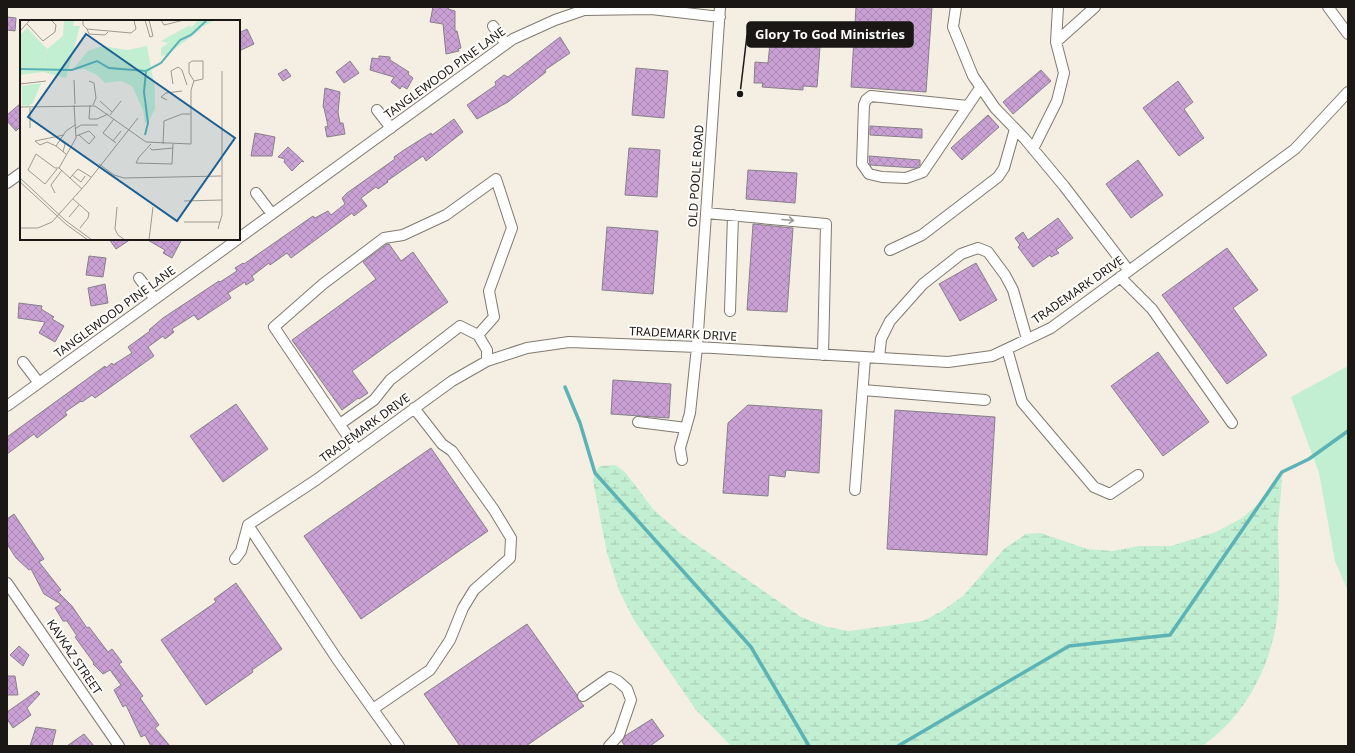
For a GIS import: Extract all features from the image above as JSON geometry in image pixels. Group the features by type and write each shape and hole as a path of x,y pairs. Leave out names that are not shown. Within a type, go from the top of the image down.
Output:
{"street":[{"path":"956,7 953,27 973,76 980,88 1033,149 1129,271"},
{"path":"1033,149 1058,101 1064,73 1056,42 1058,7"},
{"path":"1056,42 1095,7"},
{"path":"1328,7 1348,34"},
{"name":"TANGLEWOOD PINE LANE","path":"240,238 513,39 555,20 584,10 651,9 720,12"},
{"name":"OLD POOLE ROAD","path":"682,460 680,448 690,413 697,347 720,12"},
{"path":"493,26 506,44"},
{"path":"968,106 870,96 864,105 862,164 869,174 882,178 906,178 923,172 968,106 980,88"},
{"name":"TRADEMARK DRIVE","path":"248,525 316,480 452,380 487,361 527,348 570,342 697,347 948,362 992,356 1051,328 1295,148 1348,92"},
{"path":"377,110 391,128"},
{"path":"890,250 922,235 998,178 1004,168 1015,129"},
{"path":"7,183 20,174"},
{"path":"357,450 274,328 323,284 384,238 402,235 446,215 496,179 512,228 489,291 494,317 478,334"},
{"path":"256,193 272,214"},
{"path":"706,213 826,224 823,355"},
{"path":"730,311 733,215"},
{"name":"TANGLEWOOD PINE LANE","path":"7,406 237,240"},
{"path":"878,358 881,339 890,321 924,284 961,254 978,248 988,252 1005,275 1012,290 1028,339"},
{"path":"1120,277 1152,309 1232,423"},
{"path":"139,278 155,299"},
{"path":"340,424 374,400 390,380 460,326 478,334 487,350 487,361"},
{"path":"1006,349 1022,402 1094,487 1110,494 1138,474"},
{"path":"855,490 865,358"},
{"path":"23,362 39,383"},
{"path":"862,390 985,400"},
{"path":"373,709 430,670 450,640 463,608 474,590 510,558 511,538 494,510 452,451 442,444 414,408"},
{"path":"638,422 686,428"},
{"path":"248,525 399,746"},
{"path":"235,559 241,551 248,525"},
{"name":"KAVKAZ STREET","path":"7,583 119,746"},
{"path":"582,696 610,677 618,681 627,689 631,700 630,706 619,734 610,746"}],"green space":[{"path":"1348,366 1348,591 1335,561 1319,473 1291,397"},
{"path":"615,465 625,472 653,509 680,533 801,617 827,627 849,631 923,621 942,611 963,596 1004,549 1026,534 1041,533 1087,549 1112,551 1139,546 1171,546 1216,532 1242,518 1265,498 1282,472 1278,527 1279,597 1273,640 1258,681 1247,700 1219,733 1202,746 731,746 696,710 634,620 619,590 607,553 593,481 595,473 600,466"}],"building":[{"path":"433,7 449,7 448,9 455,11 455,31 457,31 461,48 458,49 459,51 446,54 443,24 430,22"},
{"path":"856,7 932,7 926,92 851,87"},
{"path":"7,17 16,18 15,31 7,30"},
{"path":"247,29 254,44 240,51 240,32"},
{"path":"560,37 570,53 545,70 546,72 508,102 477,119 467,105 496,85 495,82 504,75 508,77"},
{"path":"770,43 820,47 817,87 803,86 803,90 762,87 763,83 754,83 755,62 768,63"},
{"path":"379,56 390,57 390,60 409,72 408,74 413,78 407,89 402,86 400,89 391,82 394,77 370,70 372,58 379,59"},
{"path":"350,61 359,73 344,83 336,72"},
{"path":"636,68 668,71 664,118 632,115"},
{"path":"286,69 291,76 283,81 278,74"},
{"path":"1041,70 1051,81 1013,114 1003,102"},
{"path":"1178,81 1193,102 1184,109 1204,138 1179,156 1143,108"},
{"path":"325,88 340,92 338,112 340,123 343,123 345,134 327,137 325,127 328,126 323,107"},
{"path":"20,104 20,127 16,131 7,121 7,115"},
{"path":"988,115 999,127 962,160 951,148"},
{"path":"454,119 463,132 426,161 423,156 378,189 376,187 361,198 367,206 354,216 352,213 291,258 287,253 270,265 269,263 252,276 254,280 246,285 245,282 228,293 231,298 198,320 194,315 172,329 174,332 165,339 163,336 148,347 154,356 95,398 92,395 65,412 67,415 37,438 34,434 7,454 7,437 105,366 106,368 112,363 113,365 132,353 128,347 150,331 149,330 163,318 219,281 220,282 237,271 235,268 243,263 244,264 313,216 315,218 328,211 331,215 345,204 342,198 347,193 395,159 394,157 404,150 431,133 432,135"},
{"path":"870,126 922,129 922,138 870,135"},
{"path":"255,133 275,137 272,156 251,156"},
{"path":"288,147 304,162 302,161 292,171 284,162 285,159 278,157"},
{"path":"629,148 660,150 657,197 625,195"},
{"path":"869,156 920,160 920,165 916,168 870,165"},
{"path":"1138,160 1163,195 1131,218 1106,184"},
{"path":"748,170 797,173 795,203 746,199"},
{"path":"1058,218 1073,238 1056,250 1059,253 1051,257 1050,255 1033,267 1018,247 1020,245 1015,238 1023,232 1028,240"},
{"path":"753,224 793,228 787,312 747,310"},
{"path":"607,227 658,231 653,294 602,290"},
{"path":"110,240 130,240 116,249"},
{"path":"148,240 181,240 172,258 163,253 165,250"},
{"path":"389,244 401,261 413,252 448,302 352,371 368,393 359,399 358,398 342,410 292,340 376,279 363,262"},
{"path":"1227,248 1258,290 1233,308 1267,355 1227,384 1162,295"},
{"path":"89,256 106,258 103,277 86,275"},
{"path":"976,263 997,300 960,321 939,284"},
{"path":"105,284 108,303 91,306 88,288"},
{"path":"19,303 42,306 41,309 54,317 52,319 64,326 55,342 39,333 45,322 18,318"},
{"path":"1158,352 1209,422 1163,456 1111,386"},
{"path":"613,380 671,384 669,418 611,414"},
{"path":"236,404 268,449 223,482 190,436"},
{"path":"748,405 822,410 819,473 786,470 785,477 769,475 768,496 723,493 728,423"},
{"path":"895,410 995,417 987,555 887,549"},
{"path":"431,448 488,531 361,619 304,536"},
{"path":"14,514 44,559 39,562 61,590 58,592 72,606 87,628 89,627 108,652 112,649 122,662 119,664 143,696 140,698 159,725 155,728 170,746 151,746 145,735 141,737 126,705 123,707 114,690 121,685 110,670 103,674 93,664 94,663 75,637 77,636 67,621 63,621 55,608 61,604 44,594 31,569 29,570 16,558 7,544 7,519"},
{"path":"236,583 282,649 252,670 253,672 206,705 161,640 216,602 214,599"},
{"path":"527,624 584,706 526,746 460,746 424,694"},
{"path":"19,646 29,655 23,666 10,655"},
{"path":"7,676 15,676 18,695 7,695"},
{"path":"37,691 40,694 27,708 31,715 13,728 7,719 7,712"},
{"path":"652,719 664,736 650,746 625,746 622,742 625,736"},
{"path":"36,727 56,730 52,746 30,746"},
{"path":"84,734 94,746 67,746"}],"waterway":[{"path":"565,387 580,423 595,473 751,647 809,746"},
{"path":"898,746 1069,646 1170,635 1282,472 1309,459 1348,431"}],"place":[{"name":"Glory To God Ministries","path":"740,94"}]}
